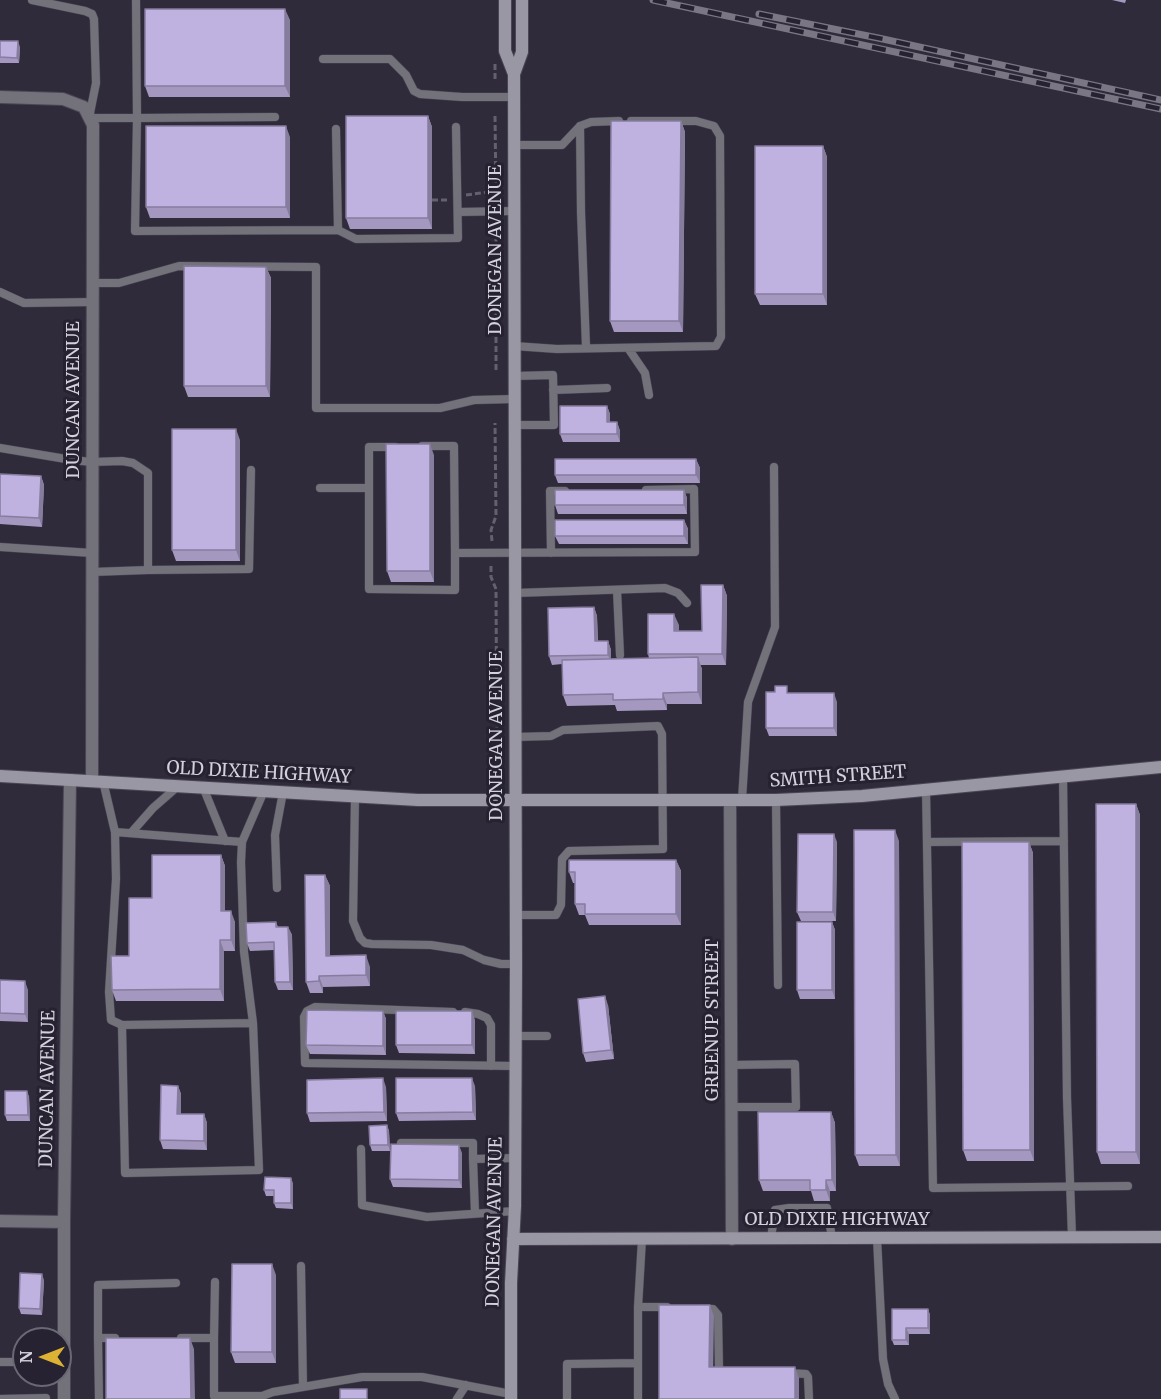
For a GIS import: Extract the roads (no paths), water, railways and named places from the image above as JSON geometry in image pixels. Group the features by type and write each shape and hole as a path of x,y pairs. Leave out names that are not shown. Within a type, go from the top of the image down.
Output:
{"street":[{"name":"DONEGAN AVENUE","path":"505,0 505,51 514,74"},
{"name":"DONEGAN AVENUE","path":"511,1397 511,1283 515,1211 516,964 514,74 522,52 522,0"},
{"path":"0,97 63,99 84,106 89,118"},
{"name":"DUNCAN AVENUE","path":"89,118 93,125 92,572 98,781"},
{"name":"SMITH STREET","path":"515,800 776,800 862,796 1161,766"},
{"name":"OLD DIXIE HIGHWAY","path":"0,776 418,800 515,800"},
{"name":"DUNCAN AVENUE","path":"62,1327 70,780"},
{"name":"GREENUP STREET","path":"732,1239 731,1065 736,800"},
{"path":"0,1221 64,1222"},
{"name":"OLD DIXIE HIGHWAY","path":"513,1239 1161,1237"}],"lane":[{"path":"32,0 86,11 94,19 96,83 89,118 275,117"},
{"path":"136,0 135,231 338,230 356,239 458,238 456,127"},
{"path":"136,11 147,11"},
{"path":"323,59 390,59 406,75 414,91 420,94 462,98 514,98"},
{"path":"514,144 562,145 580,126 591,122 696,121 714,126 720,136 722,337 716,346 557,349 514,346"},
{"path":"580,126 580,212 586,347"},
{"path":"336,129 338,230"},
{"path":"458,212 514,211"},
{"path":"93,283 119,283 179,266 316,267 316,408 440,408 474,400 514,399"},
{"path":"0,292 24,303 93,302"},
{"path":"628,348 645,373 649,395"},
{"path":"514,376 553,375 554,425 514,425"},
{"path":"553,390 607,387"},
{"path":"401,447 369,447 369,589 455,590 454,446 412,446"},
{"path":"0,448 52,458 92,462 122,461 148,473 148,570"},
{"path":"736,800 748,702 775,627 774,467"},
{"path":"92,572 249,569 250,470"},
{"path":"320,488 369,488"},
{"path":"455,553 695,552 694,489 639,490"},
{"path":"550,553 550,491 572,490"},
{"path":"684,521 695,521"},
{"path":"550,522 561,522"},
{"path":"0,546 92,553"},
{"path":"515,593 665,588 678,593 687,603"},
{"path":"617,590 620,655"},
{"path":"515,737 551,736 563,730 658,726 662,734 663,849 569,851 562,859 561,905 556,915 516,915"},
{"path":"1063,775 1072,1237"},
{"path":"98,781 115,832 116,879 109,992 111,1020 122,1025 253,1023"},
{"path":"130,833 178,786"},
{"path":"203,787 225,841"},
{"path":"926,789 933,1188 1128,1186"},
{"path":"122,1025 125,1173 259,1170 253,1023 244,952 242,842 264,791"},
{"path":"277,888 275,835 283,792"},
{"path":"355,796 353,921 360,938 365,943 372,944 431,945 452,948 463,950 484,960 501,964 516,964"},
{"path":"776,800 778,985"},
{"path":"115,832 242,842"},
{"path":"927,842 1064,841"},
{"path":"491,1066 490,1025 487,1018 478,1014 315,1007 307,1011 304,1017 305,1064 491,1066 515,1066"},
{"path":"515,1036 547,1036"},
{"path":"731,1065 795,1064 796,1107 732,1107"},
{"path":"401,1143 473,1143 475,1214"},
{"path":"361,1149 362,1205 427,1217 515,1211"},
{"path":"473,1159 515,1158"},
{"path":"771,1239 775,1210 789,1208 827,1208 832,1238"},
{"path":"877,1238 883,1359 888,1384 895,1399"},
{"path":"638,1399 638,1307 642,1239"},
{"path":"301,1266 303,1387"},
{"path":"215,1282 214,1396 262,1398 303,1387 362,1377 423,1377 511,1397"},
{"path":"99,1399 98,1285 176,1283"},
{"path":"638,1307 672,1308"},
{"path":"693,1308 717,1311 719,1370 721,1373 736,1373"},
{"path":"98,1338 122,1338"},
{"path":"168,1338 214,1338"},
{"path":"567,1399 567,1364 638,1364"},
{"path":"780,1373 806,1374 808,1399"},
{"path":"458,1399 466,1385"},
{"path":"0,1399 46,1398"}],"railway":[{"path":"653,0 1161,109"},
{"path":"759,14 1161,100"}]}
